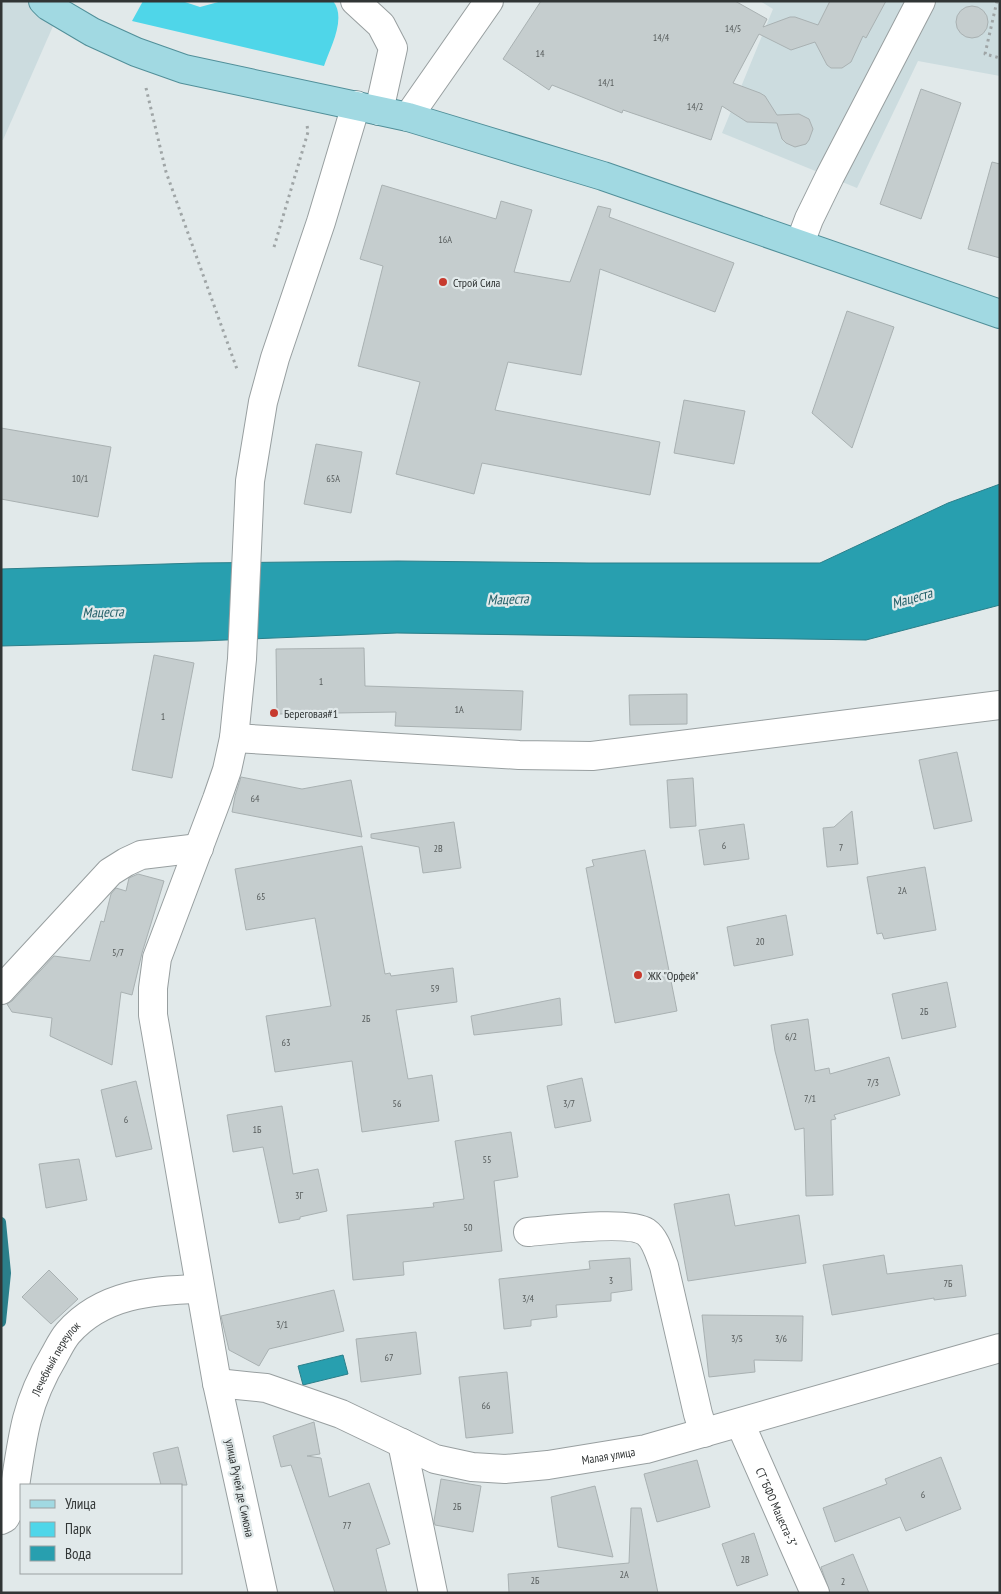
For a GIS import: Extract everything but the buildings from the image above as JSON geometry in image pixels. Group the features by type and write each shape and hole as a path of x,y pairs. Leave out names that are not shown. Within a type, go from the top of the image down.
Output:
{"main road":[{"path":"43,1 48,6 92,32 136,52 184,69 408,117 604,176 1000,314"}],"street":[{"name":"улица Ручей де Симона","path":"263,1593 217,1383 152,1015 153,988 158,958 227,770 234,738 242,659 250,481 263,402 275,358 321,222 393,48 381,25 355,1"},
{"path":"408,117 490,1"},
{"path":"800,243 809,219 830,176 921,1"},
{"path":"234,738 519,755 592,756 1000,705"},
{"path":"1,990 110,872 141,855 199,848"},
{"path":"528,1232 609,1226 634,1228 647,1232 664,1266 704,1433"},
{"name":"Лечебный переулок","path":"1,1520 5,1518 12,1505 27,1419 36,1389 68,1334 91,1312 115,1301 139,1294 164,1290 200,1289"},
{"name":"Малая улица","path":"217,1383 266,1388 341,1414 435,1459 472,1467 504,1469 548,1465 646,1449 1000,1348"},
{"name":"СТ \"БФО Мацеста-3\"","path":"740,1423 815,1593"},
{"path":"402,1443 433,1593"}],"path":[{"path":"997,1 985,54 1000,58"},
{"path":"144,80 166,172 238,370 238,380"}],"shaded area":[{"path":"1,1 36,1 57,17 3,140 1,140"},
{"path":"760,1 1000,1 1000,76 918,61 857,188 722,133 773,9"}],"green space":[{"path":"143,1 182,1 200,7 222,1 333,1 337,8 338,24 324,66 132,21"}],"water":[{"name":"Мацеста","path":"1000,484 1000,605 866,640 397,633 201,641 1,646 1,569 198,563 398,561 820,563 948,503"},
{"path":"343,1355 348,1374 303,1385 298,1366"}],"waterway":[{"path":"1,1222 6,1273 1,1322"}],"place":[{"name":"Строй Сила","path":"443,282"},
{"name":"Береговая#1","path":"274,713"},
{"name":"ЖК \"Орфей\"","path":"638,975"}]}
